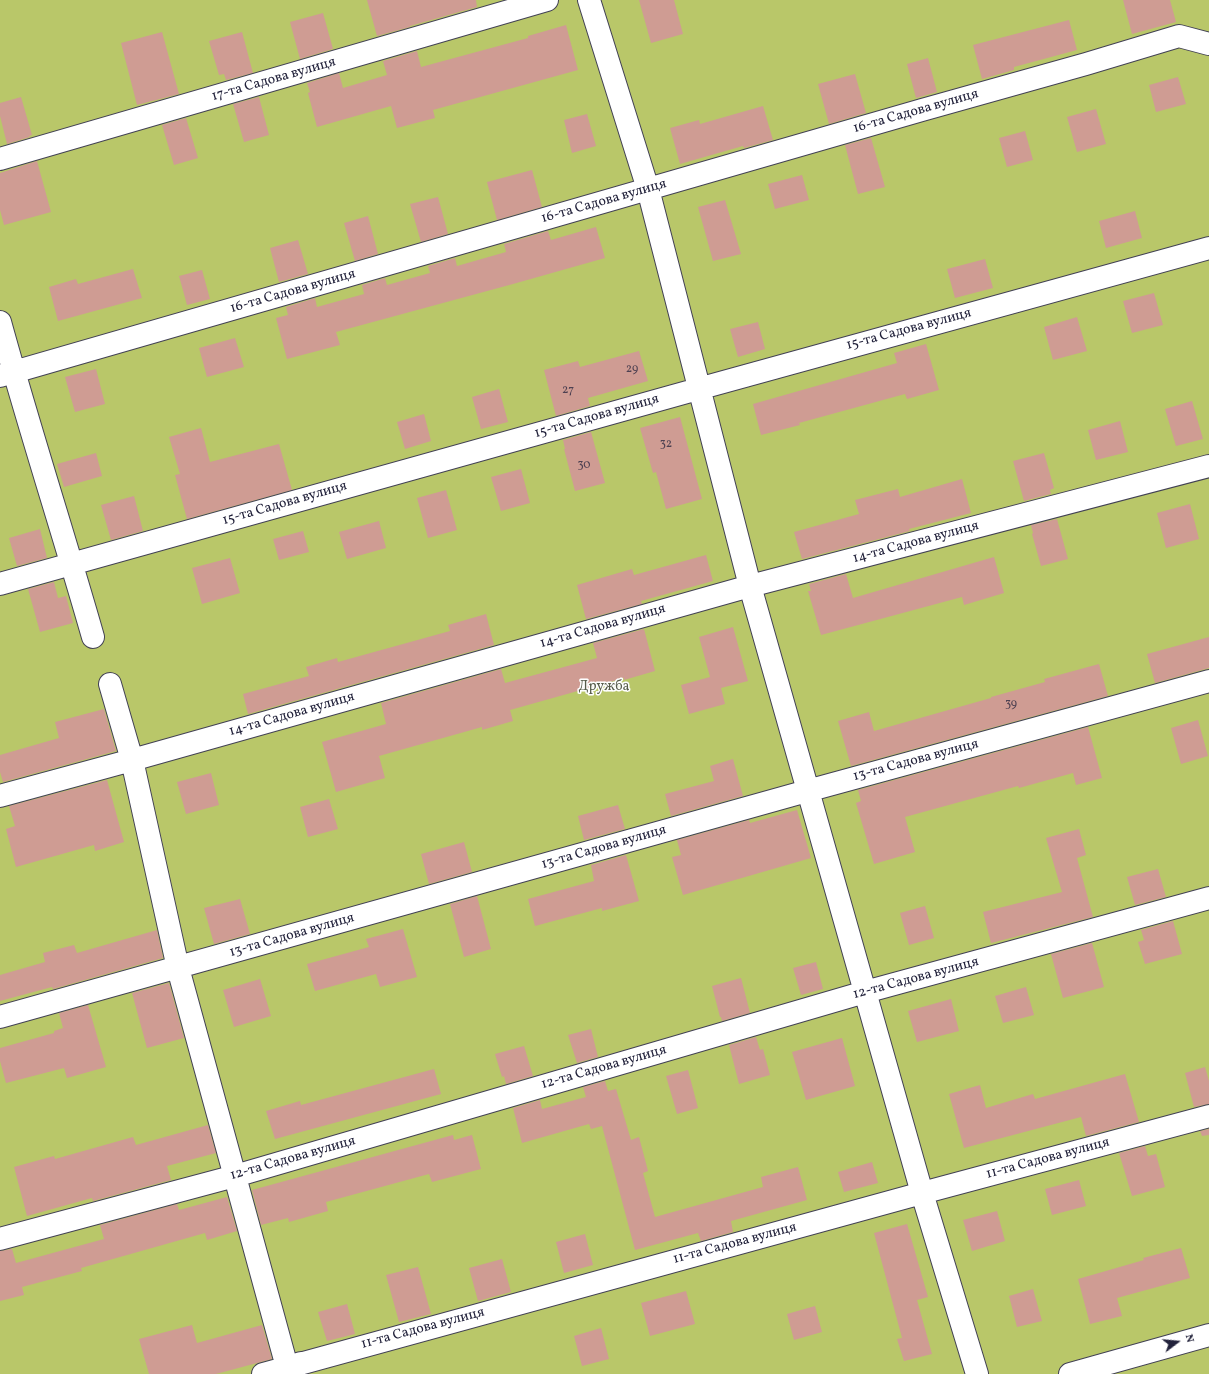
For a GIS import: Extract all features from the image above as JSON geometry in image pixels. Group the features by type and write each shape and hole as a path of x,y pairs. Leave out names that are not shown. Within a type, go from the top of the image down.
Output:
{"street":[{"name":"17-та Садова вулиця","path":"0,159 547,0"},
{"path":"589,0 648,189 698,389 750,586 922,1193 977,1374"},
{"name":"16-та Садова вулиця","path":"7,374 1179,36 1209,44"},
{"name":"15-та Садова вулиця","path":"0,584 1202,250"},
{"path":"0,322 7,374 72,563 93,637"},
{"name":"14-та Садова вулиця","path":"0,796 750,586 1209,466"},
{"name":"13-та Садова вулиця","path":"0,1017 807,791 1209,681"},
{"path":"110,684 132,760 178,968 287,1367"},
{"name":"12-та Садова вулиця","path":"0,1239 235,1176 865,992 1209,898"},
{"name":"11-та Садова вулиця","path":"262,1374 287,1367 310,1367 922,1193 1209,1116"},
{"path":"1070,1374 1209,1334"}],"green space":[{"name":"Дружба","path":"0,0 1209,0 1209,1374 0,1374"}],"building":[{"path":"367,0 476,0 477,7 377,36"},
{"path":"639,0 674,0 683,34 651,43"},
{"path":"1123,0 1170,0 1176,22 1132,34"},
{"path":"323,13 333,49 300,59 290,22"},
{"path":"1069,20 1077,50 1014,67 1014,70 982,79 973,45"},
{"path":"566,25 578,70 433,110 435,118 397,128 391,106 317,127 308,93 310,92 307,83 339,73 343,88 387,75 383,61 417,51 421,67 528,38 528,36"},
{"path":"162,32 179,94 137,105 121,43"},
{"path":"242,32 253,73 226,80 224,74 219,75 209,41"},
{"path":"928,58 937,92 916,98 907,64"},
{"path":"855,74 866,113 829,124 818,84"},
{"path":"1178,77 1186,104 1156,112 1149,85"},
{"path":"21,97 32,135 29,136 30,137 7,144 0,116 0,103"},
{"path":"259,97 269,135 244,142 233,104"},
{"path":"763,106 773,140 744,148 743,146 680,164 670,128 699,120 700,124"},
{"path":"1096,109 1106,144 1077,152 1067,117"},
{"path":"587,114 596,146 572,153 564,120"},
{"path":"186,118 198,158 174,165 162,125"},
{"path":"1025,131 1033,160 1007,167 999,138"},
{"path":"871,138 885,187 858,194 845,145"},
{"path":"37,161 51,212 4,225 0,210 0,173"},
{"path":"532,170 542,207 497,220 487,182"},
{"path":"802,175 809,200 775,209 768,184"},
{"path":"438,197 448,234 421,242 410,204"},
{"path":"725,200 741,254 713,261 698,207"},
{"path":"1135,211 1142,238 1106,248 1099,221"},
{"path":"368,216 378,254 355,261 344,223"},
{"path":"596,227 605,258 336,332 340,345 287,359 276,318 288,315 286,307 315,298 317,307 364,294 362,285 385,278 387,285 430,273 428,266 455,258 457,266 506,252 504,244 548,231 551,240"},
{"path":"298,240 308,274 279,282 270,248"},
{"path":"985,259 993,288 955,298 947,269"},
{"path":"133,269 142,298 58,321 49,287 76,279 78,284"},
{"path":"202,270 210,299 187,305 179,276"},
{"path":"1154,293 1163,325 1132,333 1123,301"},
{"path":"1077,317 1087,351 1053,360 1044,327"},
{"path":"758,322 765,349 738,357 730,329"},
{"path":"235,338 244,367 207,377 199,348"},
{"path":"926,344 939,390 907,399 905,394 761,435 753,404 897,363 894,353"},
{"path":"639,351 648,381 588,398 590,406 556,416 544,370 578,361 580,367"},
{"path":"96,369 105,404 75,412 65,377"},
{"path":"499,389 508,422 481,429 472,397"},
{"path":"1192,401 1203,439 1176,446 1165,409"},
{"path":"424,414 431,441 405,449 397,422"},
{"path":"680,417 702,499 666,509 656,472 653,473 640,428"},
{"path":"1120,421 1128,452 1096,460 1088,430"},
{"path":"201,428 210,462 279,444 292,490 187,519 175,475 180,474 169,437"},
{"path":"591,432 605,483 575,491 563,440"},
{"path":"96,453 102,476 64,487 57,464"},
{"path":"1044,453 1054,488 1050,490 1051,494 1024,501 1013,461"},
{"path":"521,469 530,503 501,511 491,477"},
{"path":"962,479 971,513 909,529 910,531 802,559 794,532 859,514 855,500 898,489 900,497"},
{"path":"446,490 457,530 428,538 417,498"},
{"path":"134,496 143,531 111,540 101,505"},
{"path":"1190,504 1199,539 1166,548 1157,513"},
{"path":"1057,519 1068,559 1041,566 1031,525"},
{"path":"379,521 386,548 347,559 339,532"},
{"path":"40,529 47,558 17,566 9,538"},
{"path":"303,531 309,552 279,560 273,539"},
{"path":"706,555 713,581 641,601 642,604 586,619 577,585 632,569 634,575"},
{"path":"994,557 1004,593 964,605 962,597 821,635 808,591 811,591 809,584 846,574 853,598"},
{"path":"230,558 240,593 202,604 192,568"},
{"path":"54,582 58,598 66,596 73,623 40,632 28,589"},
{"path":"486,614 494,645 248,714 243,694 309,676 306,667 337,658 338,662 450,631 448,625"},
{"path":"733,627 748,681 721,688 725,704 689,714 681,685 710,677 699,637"},
{"path":"644,629 655,671 624,680 624,678 510,710 513,721 482,730 482,727 379,756 385,778 336,792 322,742 386,724 381,703 501,669 505,683 597,658 593,643"},
{"path":"1209,637 1209,668 1155,683 1147,654"},
{"path":"1099,664 1108,696 851,766 838,721 869,712 874,731 1045,682 1044,679"},
{"path":"104,709 116,751 3,782 0,772 0,755 59,738 55,722"},
{"path":"1198,720 1208,756 1181,764 1171,728"},
{"path":"1088,727 1102,778 1076,785 1073,773 1019,788 1018,786 905,817 915,852 874,864 856,803 861,801 858,790"},
{"path":"733,759 743,796 671,816 665,794 714,781 710,766"},
{"path":"211,773 219,805 186,814 177,782"},
{"path":"107,780 124,842 95,851 94,845 16,867 6,829 15,826 9,806"},
{"path":"329,799 338,829 308,837 300,807"},
{"path":"618,805 625,829 584,840 578,816"},
{"path":"797,810 811,858 683,895 672,857 681,855 677,840 749,820 750,823"},
{"path":"1079,829 1086,855 1077,858 1093,917 991,943 983,912 1062,892 1046,838"},
{"path":"464,842 472,872 429,884 421,854"},
{"path":"626,855 639,901 602,911 602,908 535,926 528,899 594,881 591,865"},
{"path":"1158,869 1166,897 1135,905 1127,877"},
{"path":"477,896 491,949 464,957 450,904"},
{"path":"240,899 250,934 214,944 204,908"},
{"path":"925,906 934,938 909,945 900,913"},
{"path":"1173,921 1182,954 1145,964 1138,942 1144,940 1141,930"},
{"path":"403,929 417,977 380,987 376,974 315,991 307,964 369,947 366,939"},
{"path":"157,930 163,958 53,989 52,987 0,1001 0,975 45,962 43,953 74,945 77,953"},
{"path":"1092,943 1104,987 1063,998 1051,954"},
{"path":"816,962 823,989 801,995 793,968"},
{"path":"741,978 750,1013 722,1021 712,986"},
{"path":"260,979 271,1016 234,1027 223,990"},
{"path":"169,983 184,1038 147,1048 132,993"},
{"path":"1026,987 1034,1015 1003,1023 995,996"},
{"path":"951,999 959,1031 917,1042 908,1011"},
{"path":"88,1005 106,1067 67,1078 64,1068 6,1083 0,1061 0,1048 54,1033 54,1031 63,1028 59,1013"},
{"path":"591,1029 598,1057 577,1063 568,1035"},
{"path":"756,1037 760,1050 763,1049 770,1075 739,1084 729,1045"},
{"path":"842,1038 855,1086 806,1100 792,1052"},
{"path":"524,1046 533,1076 506,1084 504,1076 502,1077 495,1054"},
{"path":"1205,1067 1209,1081 1209,1104 1194,1107 1185,1073"},
{"path":"434,1069 441,1094 275,1139 266,1111 300,1101 301,1105"},
{"path":"688,1070 698,1108 677,1114 666,1076"},
{"path":"1125,1074 1139,1122 1086,1136 1081,1117 964,1148 949,1094 980,1085 986,1108 1033,1094 1035,1099"},
{"path":"605,1081 608,1091 616,1089 631,1140 639,1137 648,1171 643,1173 655,1217 763,1187 761,1177 798,1167 807,1200 731,1221 733,1232 701,1241 698,1233 635,1250 602,1126 591,1129 589,1124 522,1143 513,1108 540,1100 542,1109 586,1097 583,1087"},
{"path":"208,1125 216,1153 167,1166 171,1180 93,1201 92,1198 27,1216 14,1167 54,1156 55,1159 133,1137 136,1145"},
{"path":"1209,1129 1209,1135 1202,1136 1200,1131"},
{"path":"453,1135 454,1140 472,1135 481,1169 432,1182 429,1174 326,1202 328,1211 289,1222 288,1218 261,1225 252,1190"},
{"path":"1145,1146 1148,1156 1156,1154 1165,1187 1132,1196 1119,1153"},
{"path":"872,1162 878,1183 844,1192 838,1172"},
{"path":"1079,1180 1086,1206 1052,1215 1045,1189"},
{"path":"227,1197 237,1231 207,1240 205,1233 81,1268 82,1271 22,1287 24,1295 0,1301 0,1251 12,1249 16,1263 104,1239 100,1225 177,1204 179,1210"},
{"path":"997,1211 1005,1241 972,1251 963,1220"},
{"path":"907,1224 928,1297 917,1300 932,1354 904,1361 897,1339 902,1338 874,1233"},
{"path":"585,1234 593,1265 564,1273 556,1242"},
{"path":"1181,1248 1190,1278 1117,1298 1122,1316 1090,1324 1078,1279 1144,1260 1143,1258"},
{"path":"502,1259 511,1292 478,1301 469,1268"},
{"path":"418,1267 431,1314 399,1322 386,1275"},
{"path":"1033,1289 1042,1321 1017,1327 1009,1296"},
{"path":"686,1291 695,1324 650,1336 641,1303"},
{"path":"347,1304 355,1334 327,1341 318,1312"},
{"path":"815,1306 822,1332 794,1340 787,1314"},
{"path":"192,1325 197,1343 262,1325 272,1359 216,1374 149,1374 139,1339"},
{"path":"601,1328 609,1359 582,1366 574,1336"}]}
